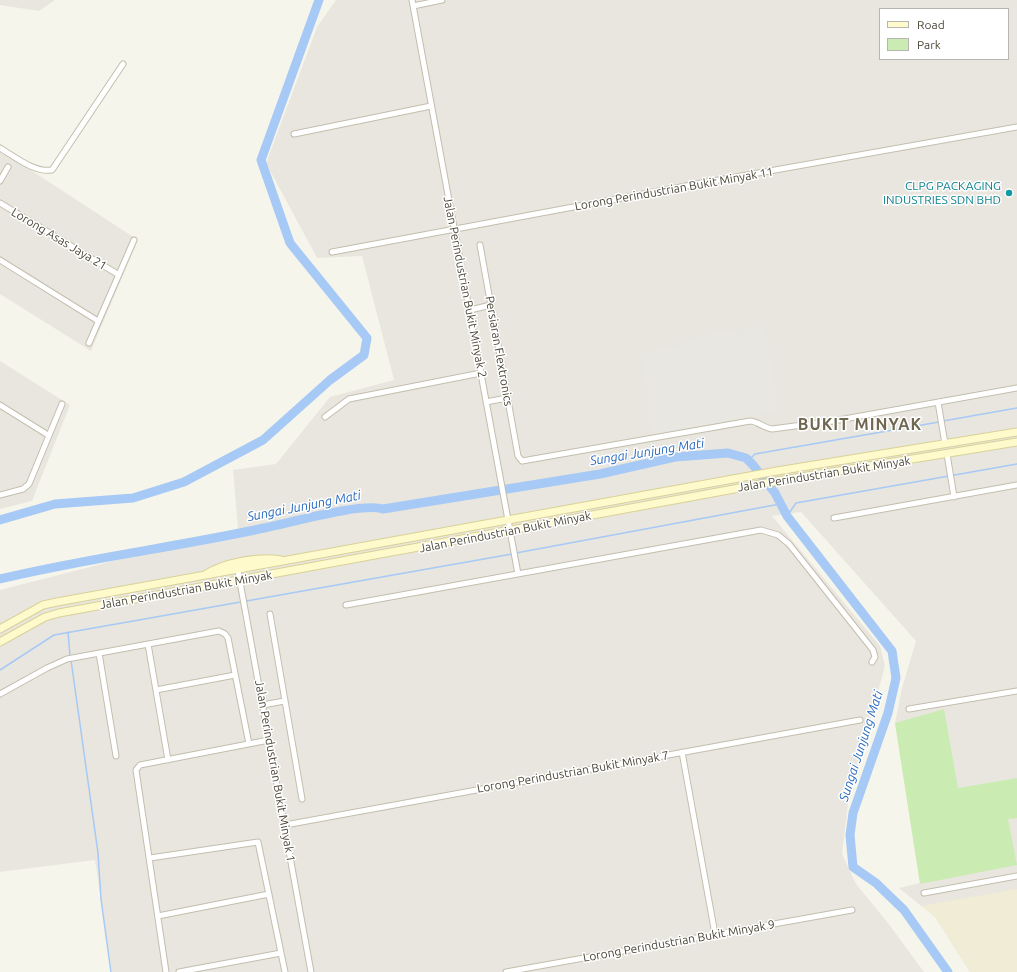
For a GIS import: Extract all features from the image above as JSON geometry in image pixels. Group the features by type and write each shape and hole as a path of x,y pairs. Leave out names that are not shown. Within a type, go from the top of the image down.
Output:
{"main road":[{"name":"Jalan Perindustrian Bukit Minyak","path":"0,629 43,605 238,571 777,471 1017,432"},
{"name":"Jalan Perindustrian Bukit Minyak","path":"0,642 46,617 59,613 240,581 783,480 1017,442"},
{"path":"203,577 216,568 261,559 286,562"}],"street":[{"path":"412,3 442,0"},
{"name":"Jalan Perindustrian Bukit Minyak 2","path":"412,3 518,574"},
{"path":"0,148 36,169 45,172 52,170 123,64"},
{"path":"294,134 431,106"},
{"name":"Lorong Perindustrian Bukit Minyak 11","path":"332,252 1017,127"},
{"path":"0,181 8,167"},
{"name":"Lorong Asas Jaya 21","path":"0,203 119,274"},
{"path":"89,343 134,240"},
{"name":"Persiaran Flextronics","path":"480,246 518,456 522,461 753,421 765,428 772,429 938,402"},
{"path":"0,260 98,321"},
{"path":"470,310 491,306"},
{"path":"325,417 349,399 481,374"},
{"path":"945,444 938,402 1017,388"},
{"path":"486,402 507,398"},
{"path":"0,495 23,489 29,484 62,404"},
{"path":"0,405 48,435"},
{"path":"947,454 954,496"},
{"path":"834,518 1017,485"},
{"path":"346,605 761,530 778,535 789,544 873,650 875,657 872,662"},
{"name":"Jalan Perindustrian Bukit Minyak 1","path":"238,571 264,705 311,972"},
{"name":"Jalan Perindustrian Bukit Minyak 1","path":"270,614 302,799"},
{"path":"0,694 46,668 73,658 219,631 225,634 228,638 249,744"},
{"path":"148,644 168,760"},
{"path":"99,654 116,756"},
{"path":"156,690 235,675"},
{"path":"909,709 1017,691"},
{"path":"264,705 284,701"},
{"name":"Lorong Perindustrian Bukit Minyak 7","path":"285,825 860,720"},
{"path":"166,972 136,770 140,765 269,740"},
{"path":"682,752 715,934"},
{"path":"150,858 258,842 285,972"},
{"path":"924,893 1017,876"},
{"path":"158,916 269,894"},
{"name":"Lorong Perindustrian Bukit Minyak 9","path":"506,972 852,910"},
{"path":"178,972 281,953"}],"shaded area":[{"path":"0,0 55,0 39,11 0,5"},
{"path":"336,0 1017,0 1017,972 970,972 935,917 899,888 920,883 895,723 902,688 916,641 801,512 772,516 880,646 885,666 848,804 842,854 856,884 888,923 924,972 112,972 95,860 0,872 0,590 238,529 233,470 276,464 330,397 394,380 362,256 317,258 266,163 317,27"},
{"path":"0,150 138,240 91,351 0,294"},
{"path":"765,325 779,411 652,435 646,404 649,403 640,353 683,346 682,340"},
{"path":"0,361 70,405 32,501 0,509"},
{"path":"1017,889 1017,972 970,972 935,917 921,906"}],"green space":[{"path":"944,709 958,788 1017,778 1017,818 1008,819 1017,865 920,884 895,723"}],"waterway":[{"path":"0,520 55,504 133,498 184,482 263,440 330,380 364,355 367,338 290,243 261,160 319,0"},
{"path":"943,421 1017,408"},
{"path":"749,460 755,454 939,422"},
{"name":"Sungai Junjung Mati","path":"0,579 66,565 231,535 359,508 383,509 600,474 675,457 728,453 746,458 775,493 787,516 892,651 896,678 888,713 853,813 850,835 853,867 876,883 904,910 948,972"},
{"path":"787,516 796,503 1017,464"},
{"path":"516,553 780,504"},
{"path":"0,670 54,635 512,554"},
{"path":"68,632 70,656"},
{"path":"71,660 98,853 101,899 111,972"}],"place":[{"name":"CLPG PACKAGING INDUSTRIES SDN BHD","path":"1009,193"}],"district":[{"name":"BUKIT MINYAK","path":"860,425"}]}
